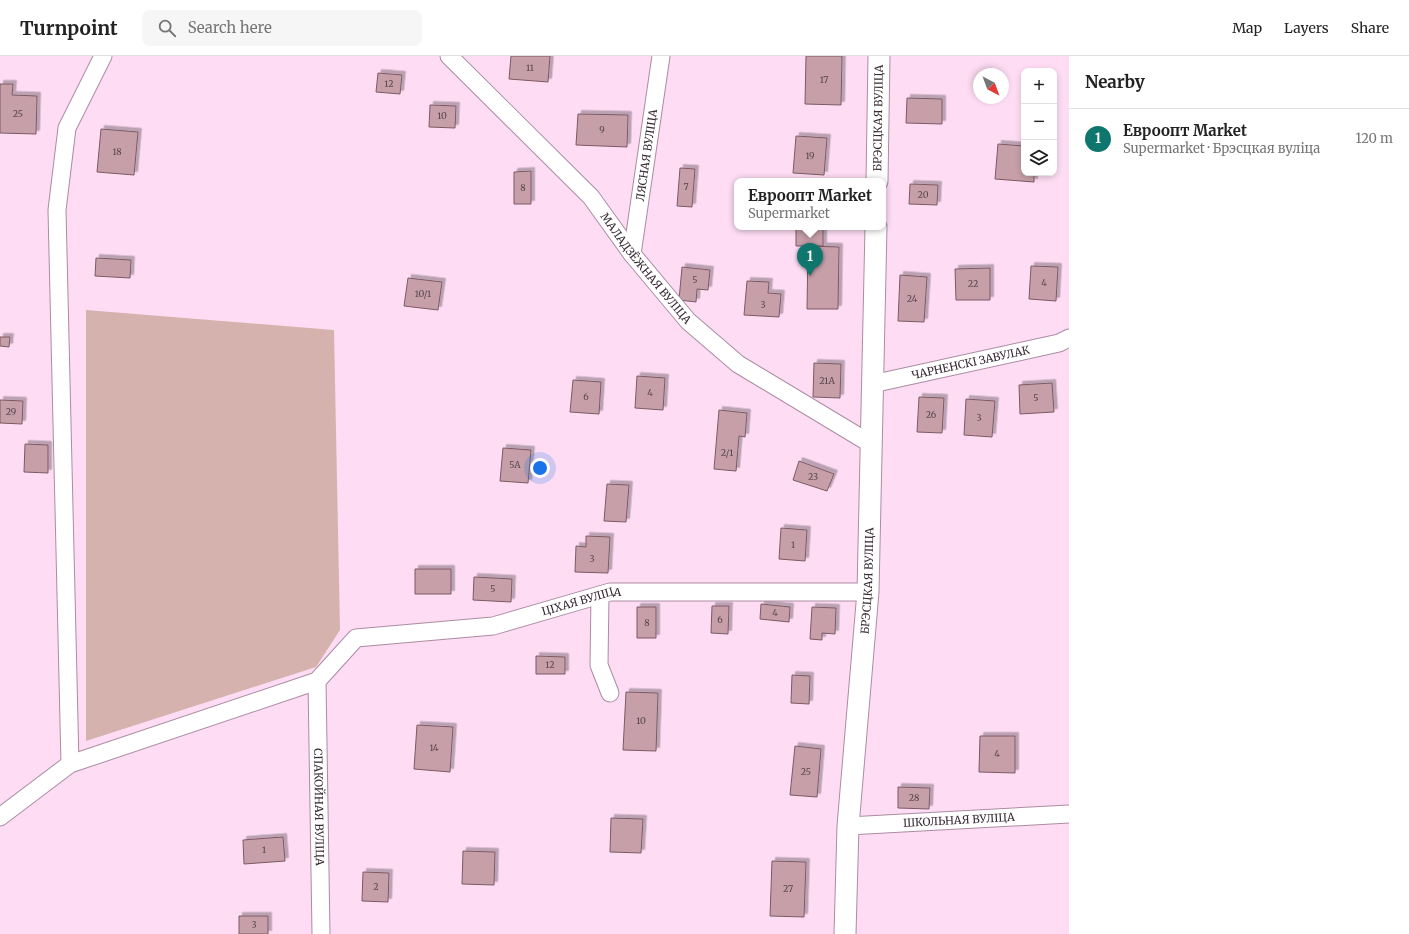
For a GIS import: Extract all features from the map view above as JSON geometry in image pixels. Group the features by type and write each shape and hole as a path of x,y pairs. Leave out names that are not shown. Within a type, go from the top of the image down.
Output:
{"street":[{"path":"70,764 57,210 67,128 103,56"},
{"name":"МАЛАДЗЁЖНАЯ ВУЛІЦА","path":"449,56 591,197 632,254 688,321 738,364 871,444"},
{"name":"ЛЯСНАЯ ВУЛІЦА","path":"632,254 661,56"},
{"name":"БРЭСЦКАЯ ВУЛІЦА","path":"877,178 879,56"},
{"name":"БРЭСЦКАЯ ВУЛІЦА","path":"844,934 848,826 868,592 876,230"},
{"name":"ЧАРНЕНСКІ ЗАВУЛАК","path":"872,384 1059,344 1069,338"},
{"name":"ЦІХАЯ ВУЛІЦА","path":"317,681 356,638 493,626 610,592 868,592"},
{"path":"600,595 600,665 610,693"},
{"path":"0,817 70,764 317,681"},
{"name":"СПАКОЙНАЯ ВУЛІЦА","path":"317,681 321,934"},
{"name":"ШКОЛЬНАЯ ВУЛІЦА","path":"848,826 1069,814"}],"shaded area":[{"path":"86,310 334,330 340,630 316,667 86,741"}],"building":[{"path":"511,56 550,56 548,82 509,79"},
{"path":"806,56 842,56 841,105 805,104"},
{"path":"378,73 402,75 400,94 376,92"},
{"path":"0,84 13,84 12,95 37,96 36,134 0,133"},
{"path":"907,98 942,99 942,124 906,123"},
{"path":"430,105 456,106 455,128 429,127"},
{"path":"578,114 628,115 627,147 576,145"},
{"path":"101,129 138,132 134,175 97,172"},
{"path":"796,136 827,138 824,175 793,173"},
{"path":"998,144 1021,146 1021,176 1034,176 1034,182 995,179"},
{"path":"680,168 695,169 692,207 677,206"},
{"path":"531,171 531,204 514,204 514,172"},
{"path":"910,184 938,185 937,205 909,204"},
{"path":"796,230 823,230 823,246 796,246"},
{"path":"808,246 839,247 838,309 807,309"},
{"path":"96,258 131,260 130,278 95,276"},
{"path":"1031,266 1058,267 1056,301 1029,299"},
{"path":"682,267 710,270 708,290 697,289 696,302 679,300"},
{"path":"990,268 990,300 956,300 955,269"},
{"path":"900,275 927,277 924,322 898,321"},
{"path":"408,278 442,282 438,310 404,306"},
{"path":"747,281 769,282 768,293 781,294 779,317 744,315"},
{"path":"0,337 10,337 9,347 0,346"},
{"path":"814,363 841,364 840,398 813,397"},
{"path":"637,376 665,378 663,410 635,408"},
{"path":"573,380 601,382 599,414 570,412"},
{"path":"1052,383 1054,412 1020,414 1019,385"},
{"path":"919,397 944,398 942,433 917,432"},
{"path":"966,399 995,401 992,437 964,435"},
{"path":"0,400 23,401 22,424 0,423"},
{"path":"719,410 747,413 745,437 739,436 736,471 714,469"},
{"path":"25,444 48,445 48,473 24,472"},
{"path":"503,448 531,450 528,483 500,481"},
{"path":"799,461 834,474 827,491 793,480"},
{"path":"607,484 629,485 626,522 604,521"},
{"path":"781,528 807,530 805,561 779,559"},
{"path":"586,536 610,537 608,573 575,572 576,546 586,547"},
{"path":"415,569 451,569 451,594 415,594"},
{"path":"474,577 512,579 511,602 473,600"},
{"path":"761,604 790,607 789,622 760,619"},
{"path":"712,606 729,606 728,634 711,633"},
{"path":"637,607 656,607 656,638 637,638"},
{"path":"812,607 836,608 835,634 822,633 822,640 810,639"},
{"path":"536,656 565,657 565,674 536,674"},
{"path":"792,675 810,676 809,704 791,703"},
{"path":"626,692 658,693 656,751 623,750"},
{"path":"417,725 453,727 450,772 414,769"},
{"path":"980,736 1015,736 1015,773 979,772"},
{"path":"795,746 821,749 817,797 790,795"},
{"path":"898,787 930,788 929,809 898,808"},
{"path":"611,818 643,819 641,853 610,852"},
{"path":"283,837 285,861 244,864 243,840"},
{"path":"463,851 495,852 494,885 462,884"},
{"path":"772,861 806,862 804,917 770,916"},
{"path":"363,872 389,873 388,902 362,901"},
{"path":"239,916 268,916 268,934 239,934"}],"place":[{"name":"Евроопт Market","path":"810,276"}]}
